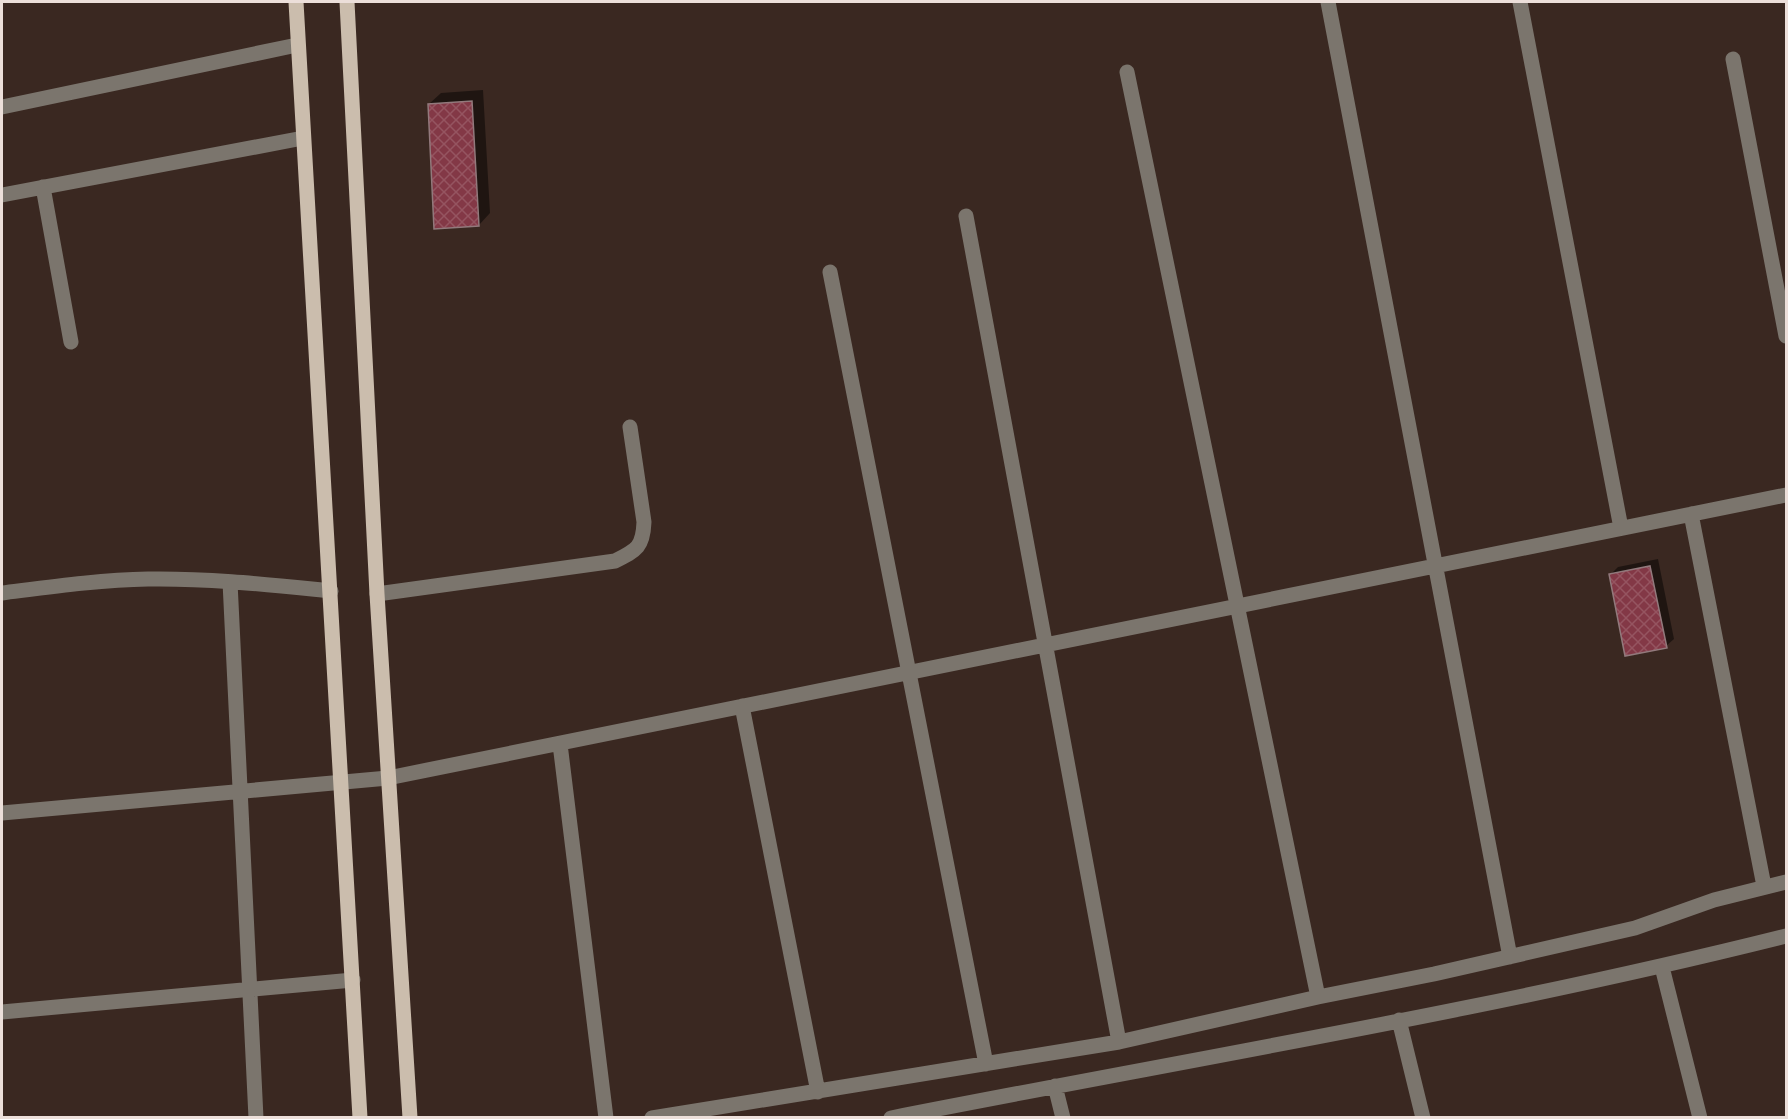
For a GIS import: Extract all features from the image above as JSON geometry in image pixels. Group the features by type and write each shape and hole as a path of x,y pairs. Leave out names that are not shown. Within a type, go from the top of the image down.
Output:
{"main road":[{"path":"296,2 332,591 360,1118"},
{"path":"347,2 377,594 410,1118"}],"street":[{"path":"1328,2 1510,957"},
{"path":"1520,2 1621,528"},
{"path":"2,107 297,45"},
{"path":"1733,59 1786,336"},
{"path":"1127,72 1318,997"},
{"path":"2,195 303,138"},
{"path":"43,187 71,342"},
{"path":"966,216 1119,1042"},
{"path":"830,272 986,1064"},
{"path":"377,594 615,561 635,552 644,538 644,522 630,428"},
{"path":"2,813 388,778 1786,495"},
{"path":"1691,514 1764,886"},
{"path":"2,593 106,581 150,579 230,582 332,591"},
{"path":"230,582 256,1118"},
{"path":"742,706 818,1092"},
{"path":"560,744 606,1118"},
{"path":"652,1118 1119,1042 1635,928 1764,886 1786,882"},
{"path":"891,1118 1662,967 1786,936"},
{"path":"1662,967 1700,1118"},
{"path":"2,1012 353,980"},
{"path":"1400,1020 1423,1118"},
{"path":"1055,1086 1063,1118"}],"building":[{"path":"472,101 479,226 434,229 428,104"},
{"path":"1650,566 1667,648 1625,656 1609,574"}]}
